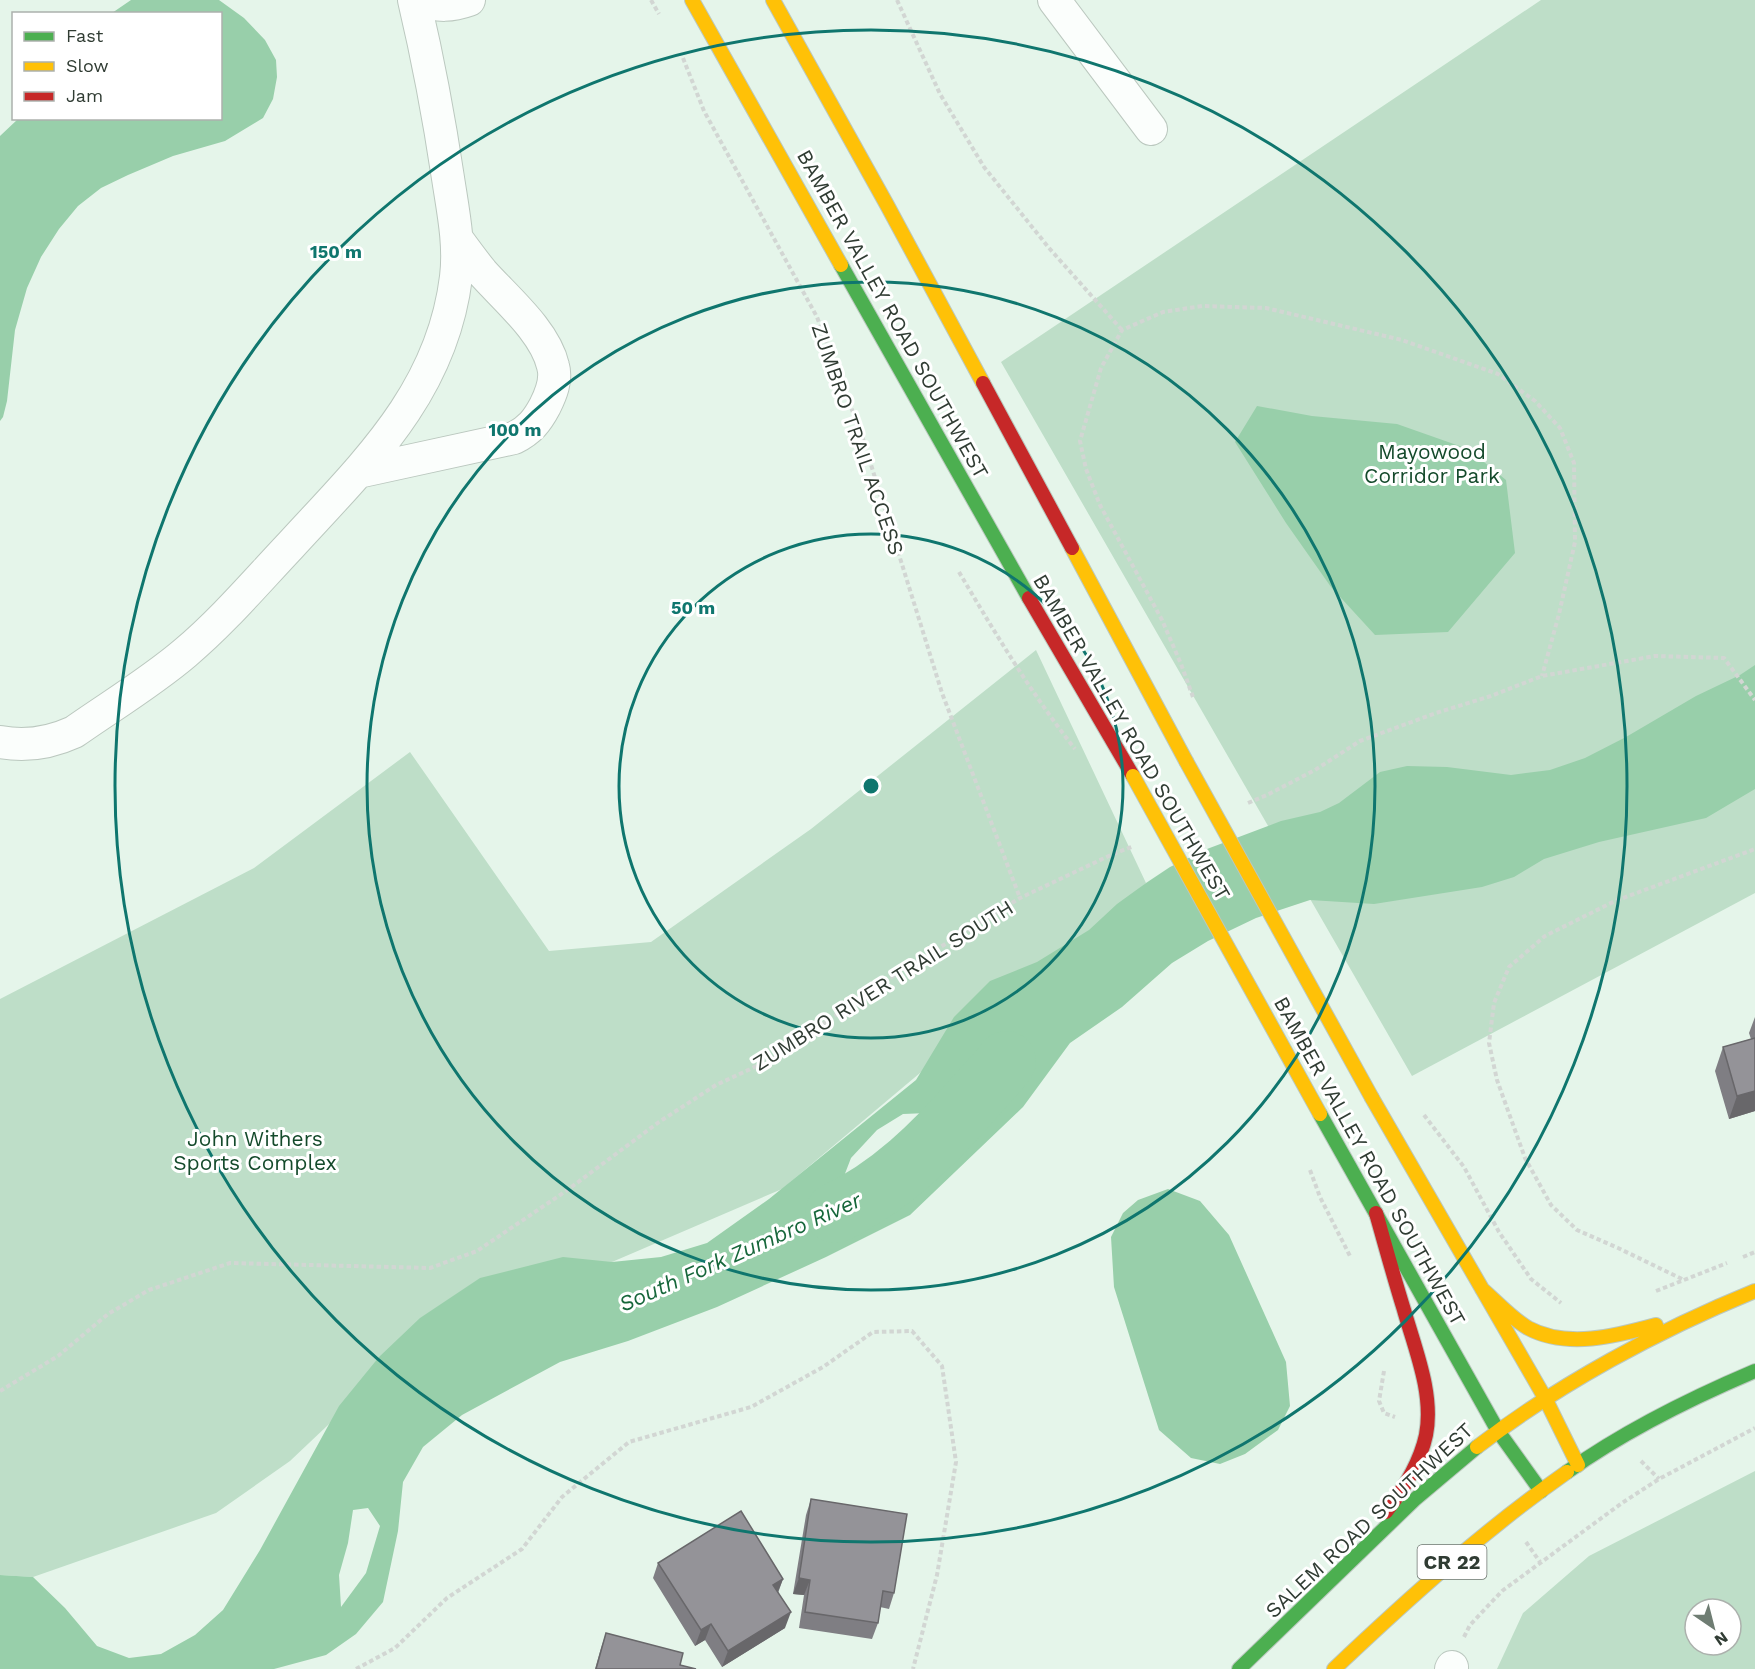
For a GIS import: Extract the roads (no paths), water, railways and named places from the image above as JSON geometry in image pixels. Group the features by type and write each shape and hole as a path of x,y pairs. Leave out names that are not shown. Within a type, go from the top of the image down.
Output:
{"main road":[{"name":"BAMBER VALLEY ROAD SOUTHWEST","path":"692,0 997,543 1133,776 1498,1431 1541,1491"},
{"name":"BAMBER VALLEY ROAD SOUTHWEST","path":"773,0 1186,760 1372,1098 1545,1398 1578,1465"},
{"path":"1328,1583 1393,1503 1421,1453 1427,1427 1426,1399 1418,1356 1376,1213"},
{"path":"1482,1289 1518,1321 1537,1333 1562,1339 1599,1337 1635,1331 1704,1312"},
{"name":"SALEM ROAD SOUTHWEST","path":"1239,1669 1414,1500 1498,1431 1545,1398 1704,1312 1755,1291"},
{"name":"CR 22","path":"1334,1669 1449,1564 1541,1491 1617,1438 1755,1371"}],"street":[{"path":"0,742 15,745 36,744 56,740 74,732 184,654 234,606 358,472 386,440 418,390 441,344 456,277 457,239 428,56 414,0"},
{"path":"421,0 441,6 469,0"},
{"path":"1054,0 1151,129"},
{"path":"358,472 514,438 529,430 553,387 554,368 547,349 515,307 481,271 457,239"}],"water":[{"path":"131,0 219,0 244,18 265,40 276,60 277,77 273,99 263,118 225,141 173,156 128,175 101,188 78,206 59,229 41,257 27,288 15,330 7,401 0,421 0,136 17,120 222,120 222,12 113,12"},
{"path":"1257,406 1312,416 1397,424 1468,449 1506,480 1515,553 1448,632 1375,635 1331,587 1286,523 1235,442"},
{"path":"1755,665 1755,789 1706,818 1599,842 1544,859 1514,877 1482,887 1374,904 1310,900 1256,918 1208,941 1172,963 1122,1007 1070,1043 1023,1107 910,1215 717,1307 628,1341 560,1362 462,1415 423,1447 403,1482 398,1531 383,1602 356,1634 326,1655 274,1669 0,1669 0,1575 33,1577 65,1608 97,1646 129,1658 161,1654 195,1635 223,1610 260,1550 339,1406 379,1357 420,1318 480,1278 563,1257 612,1262 661,1257 707,1243 769,1199 916,1080 954,1017 990,981 1037,962 1089,930 1117,904 1170,867 1207,849 1281,821 1320,812 1339,803 1380,772 1407,766 1447,767 1511,775 1550,770 1585,758 1696,696 1740,675","holes":["928,1113 951,1118 953,1137 931,1158 864,1184 841,1184 851,1158 877,1130 903,1114","368,1508 380,1526 366,1573 341,1607 339,1575 348,1543 353,1510"]},
{"path":"1168,1189 1200,1201 1229,1235 1286,1362 1290,1406 1278,1430 1245,1454 1220,1464 1191,1458 1159,1430 1114,1287 1111,1237 1123,1213 1138,1200"}],"waterway":[{"name":"South Fork Zumbro River","path":"835,1213 874,1191 910,1164 958,1116 1006,1061"}],"park label":[{"name":"Mayowood Corridor Park","path":"1432,463"},
{"name":"John Withers Sports Complex","path":"255,1150"}]}
